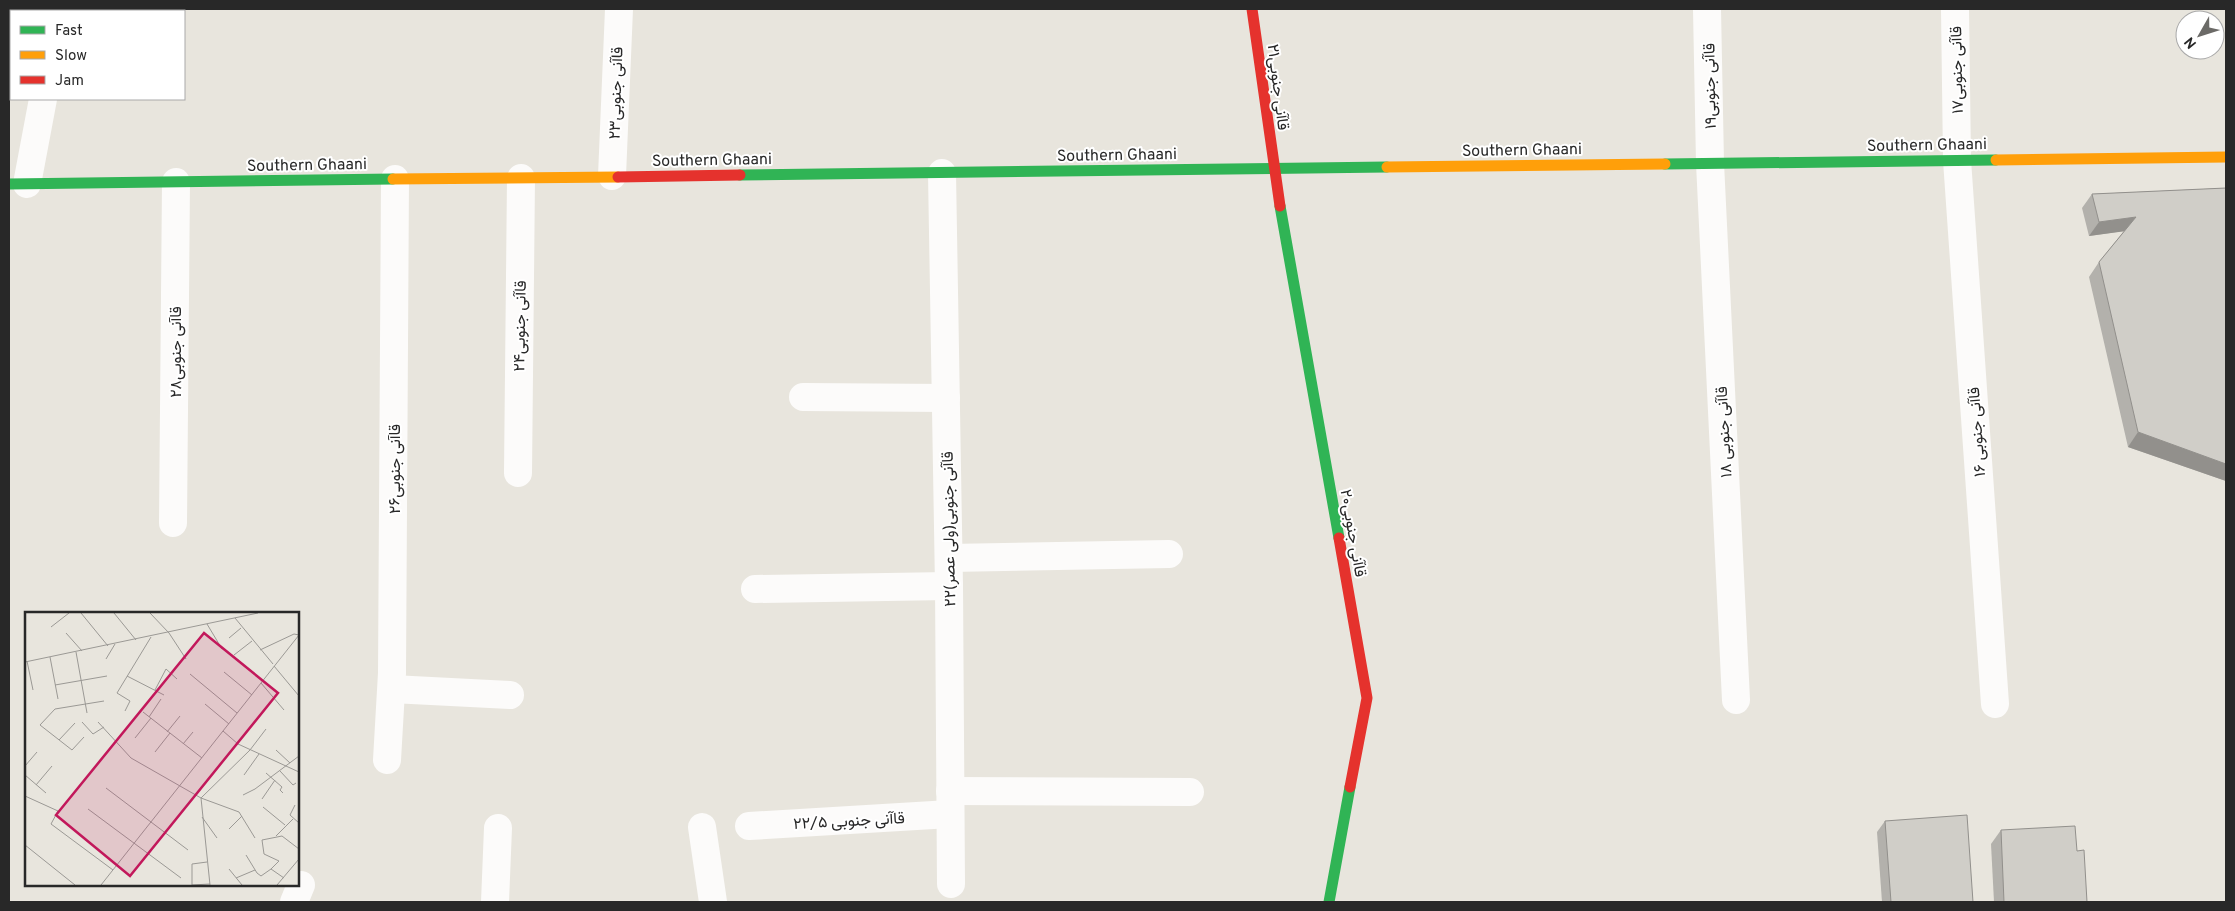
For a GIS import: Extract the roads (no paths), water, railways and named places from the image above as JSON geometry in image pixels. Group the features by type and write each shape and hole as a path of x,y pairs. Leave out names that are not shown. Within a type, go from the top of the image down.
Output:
{"main road":[{"name":"قاآنی جنوبی۲۱","path":"1252,9 1273,169"},
{"name":"Southern Ghaani","path":"18,184 2226,157"},
{"name":"۲۰قاآنی جنوبی","path":"1273,169 1367,698 1329,902"}],"street":[{"name":"قاآنی جنوبی۲۳","path":"612,176 618,9"},
{"name":"قاآنی جنوبی۱۹","path":"1707,9 1710,163"},
{"name":"قاآنی جنوبی۱۷","path":"1955,9 1957,160"},
{"path":"18,184 43,100"},
{"name":"قاآنی جنوبی ۱۶","path":"1957,160 1996,704"},
{"name":"قاآنی جنوبی ۱۸","path":"1710,163 1736,700"},
{"name":"۲۲قاآنی جنوبی(ولی عصر)","path":"942,173 949,558 951,884"},
{"name":"۲۴قاآنی جنوبی","path":"518,473 521,178"},
{"name":"۲۶قاآنی جنوبی","path":"387,760 392,689 395,179"},
{"name":"۲۸قاآنی جنوبی","path":"173,523 176,182"},
{"path":"803,397 946,398"},
{"path":"949,558 1169,554"},
{"path":"755,589 949,586"},
{"path":"392,689 510,695"},
{"name":"قاآنی جنوبی ۲۲/۵","path":"749,826 950,802 1190,792"},
{"path":"702,827 713,902"},
{"path":"495,902 498,828"}]}
